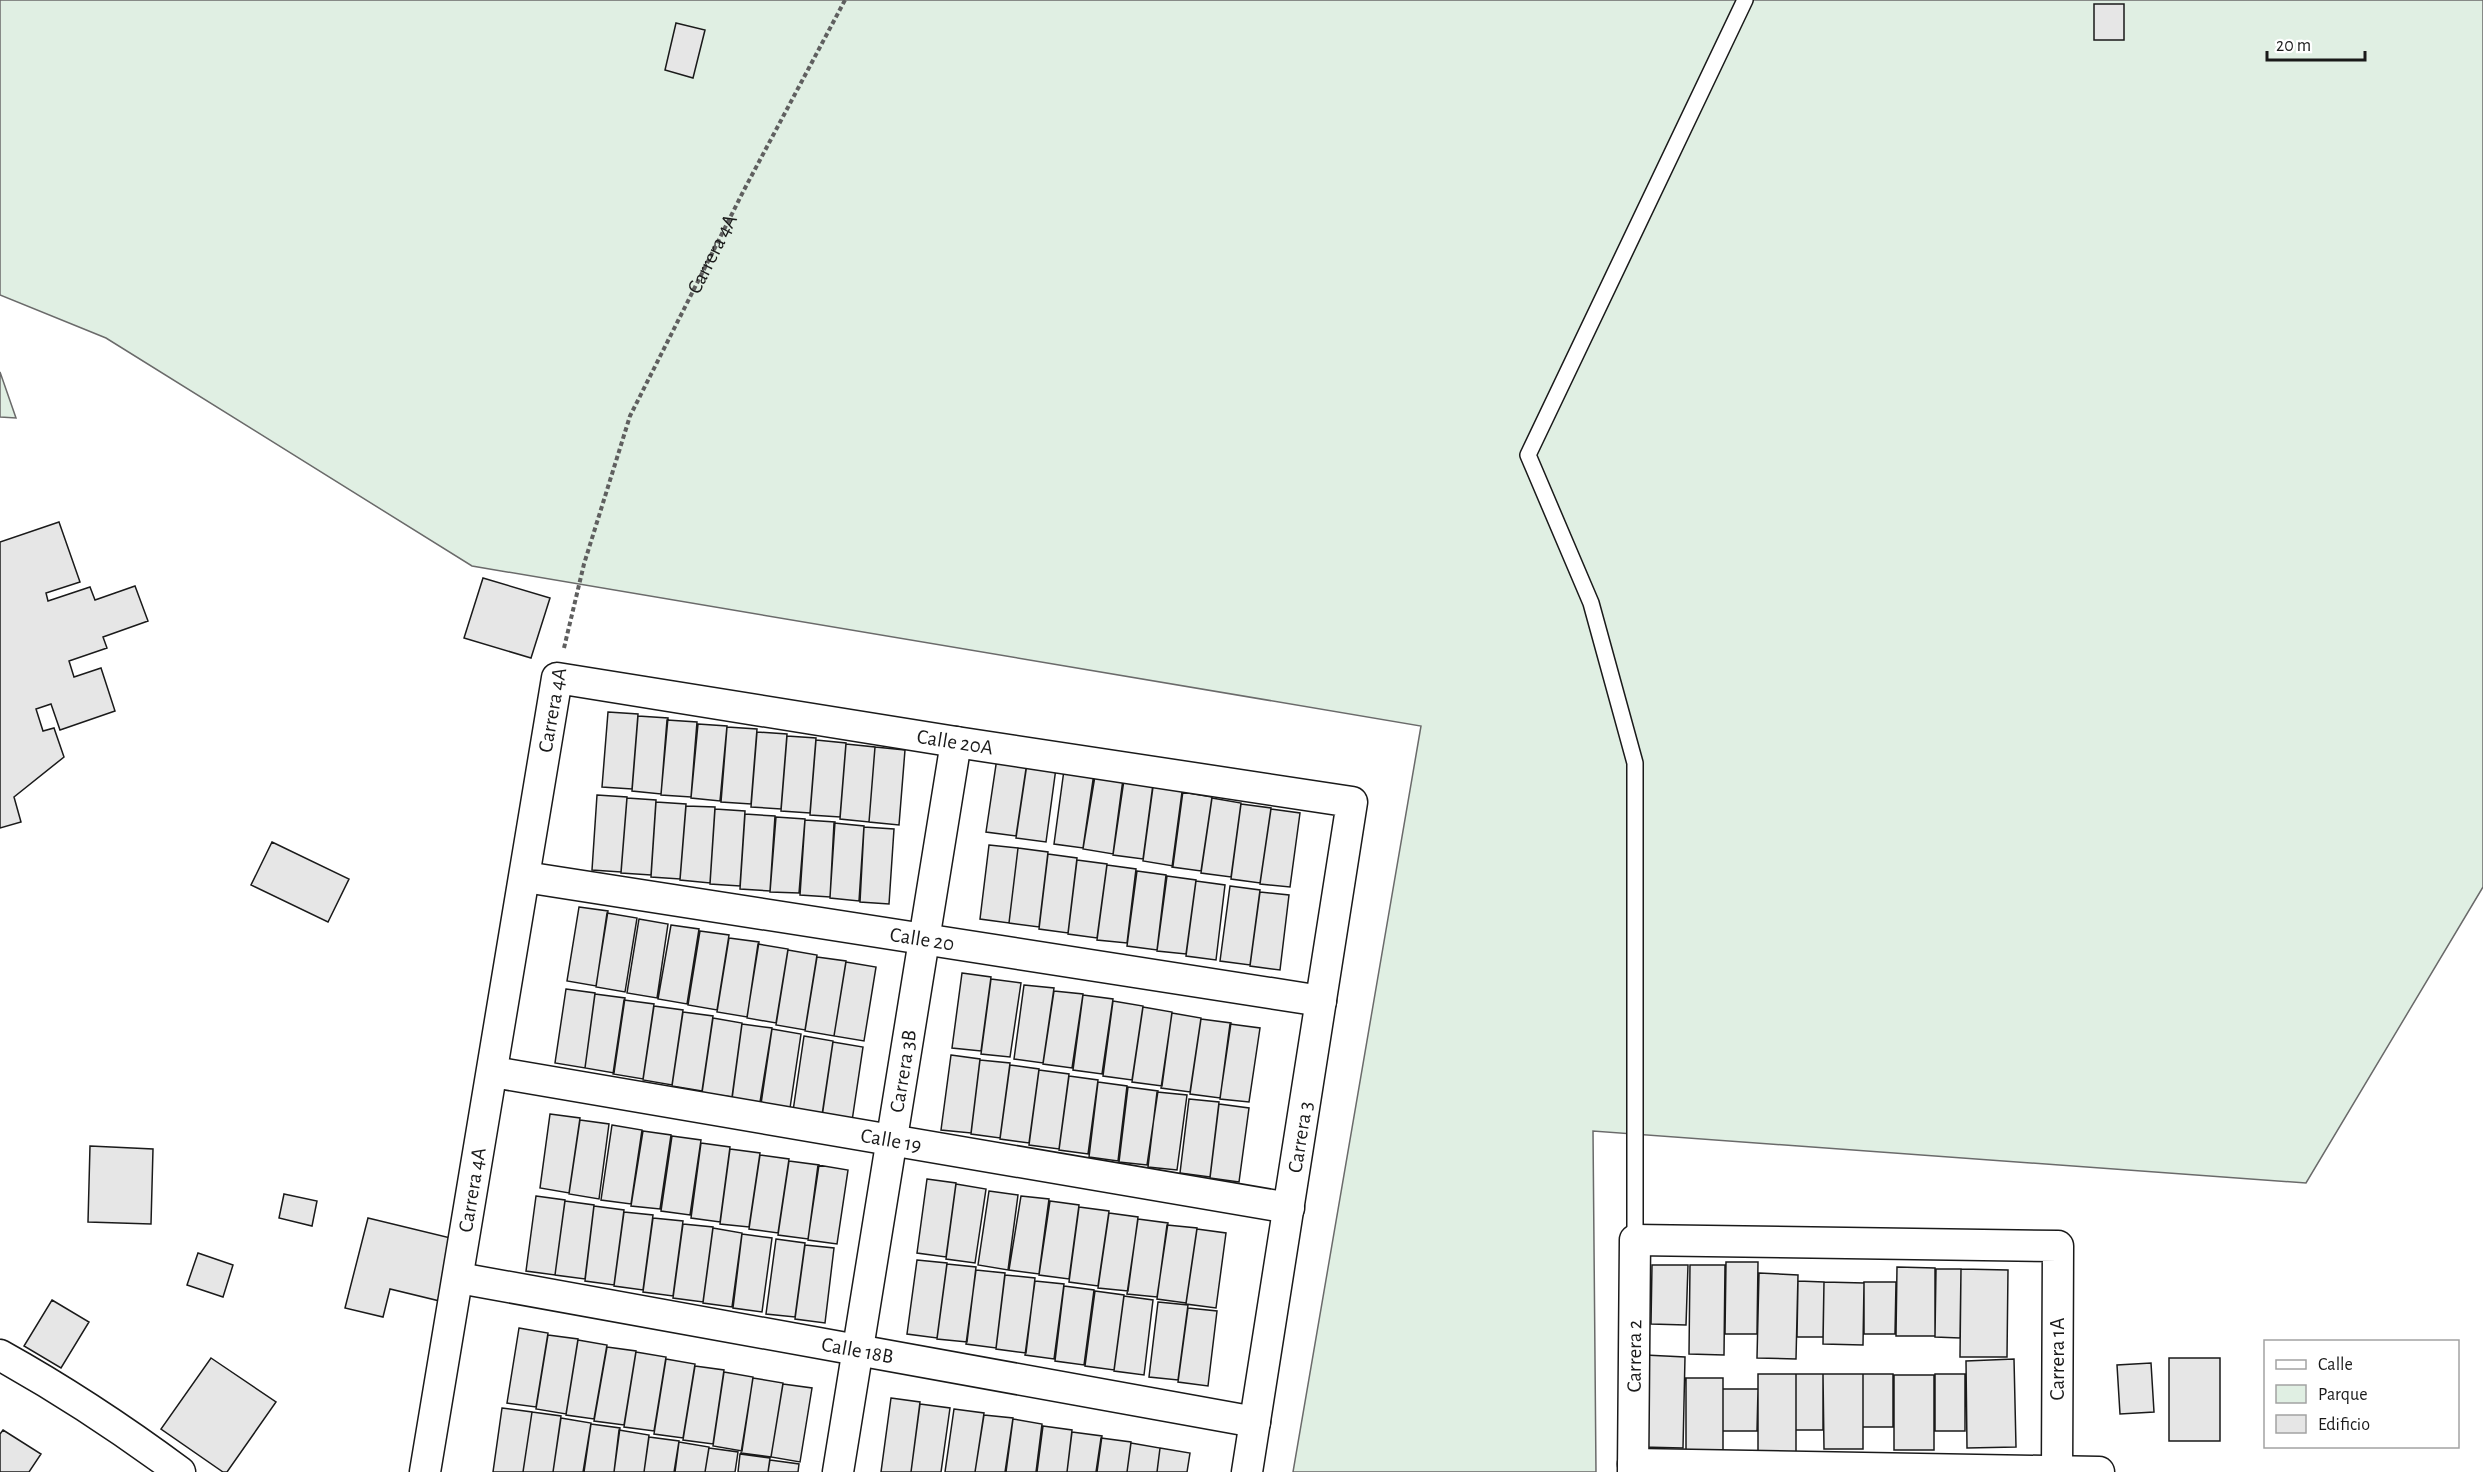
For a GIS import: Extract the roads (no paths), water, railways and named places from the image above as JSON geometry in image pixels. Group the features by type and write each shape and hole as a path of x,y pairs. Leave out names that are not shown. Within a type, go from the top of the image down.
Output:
{"street":[{"name":"Calle 20A","path":"557,678 1352,802"},
{"name":"Carrera 4A","path":"426,1472 557,678"},
{"name":"Carrera 3B","path":"838,1472 956,742"},
{"name":"Carrera 3","path":"1247,1472 1352,802"},
{"name":"Calle 20","path":"525,877 1321,1001"},
{"name":"Calle 19","path":"493,1071 1289,1208"},
{"name":"Carrera 1A","path":"1635,1240 2058,1246 2057,1472"},
{"name":"Carrera 2","path":"1633,1468 1635,1240"},
{"name":"Calle 18B","path":"459,1278 1255,1422"},
{"path":"0,1355 51,1383 129,1434 180,1472"},
{"path":"1633,1468 2099,1472"}],"lane":[{"path":"1635,1240 1635,763 1591,603 1528,455 1745,0"}]}
